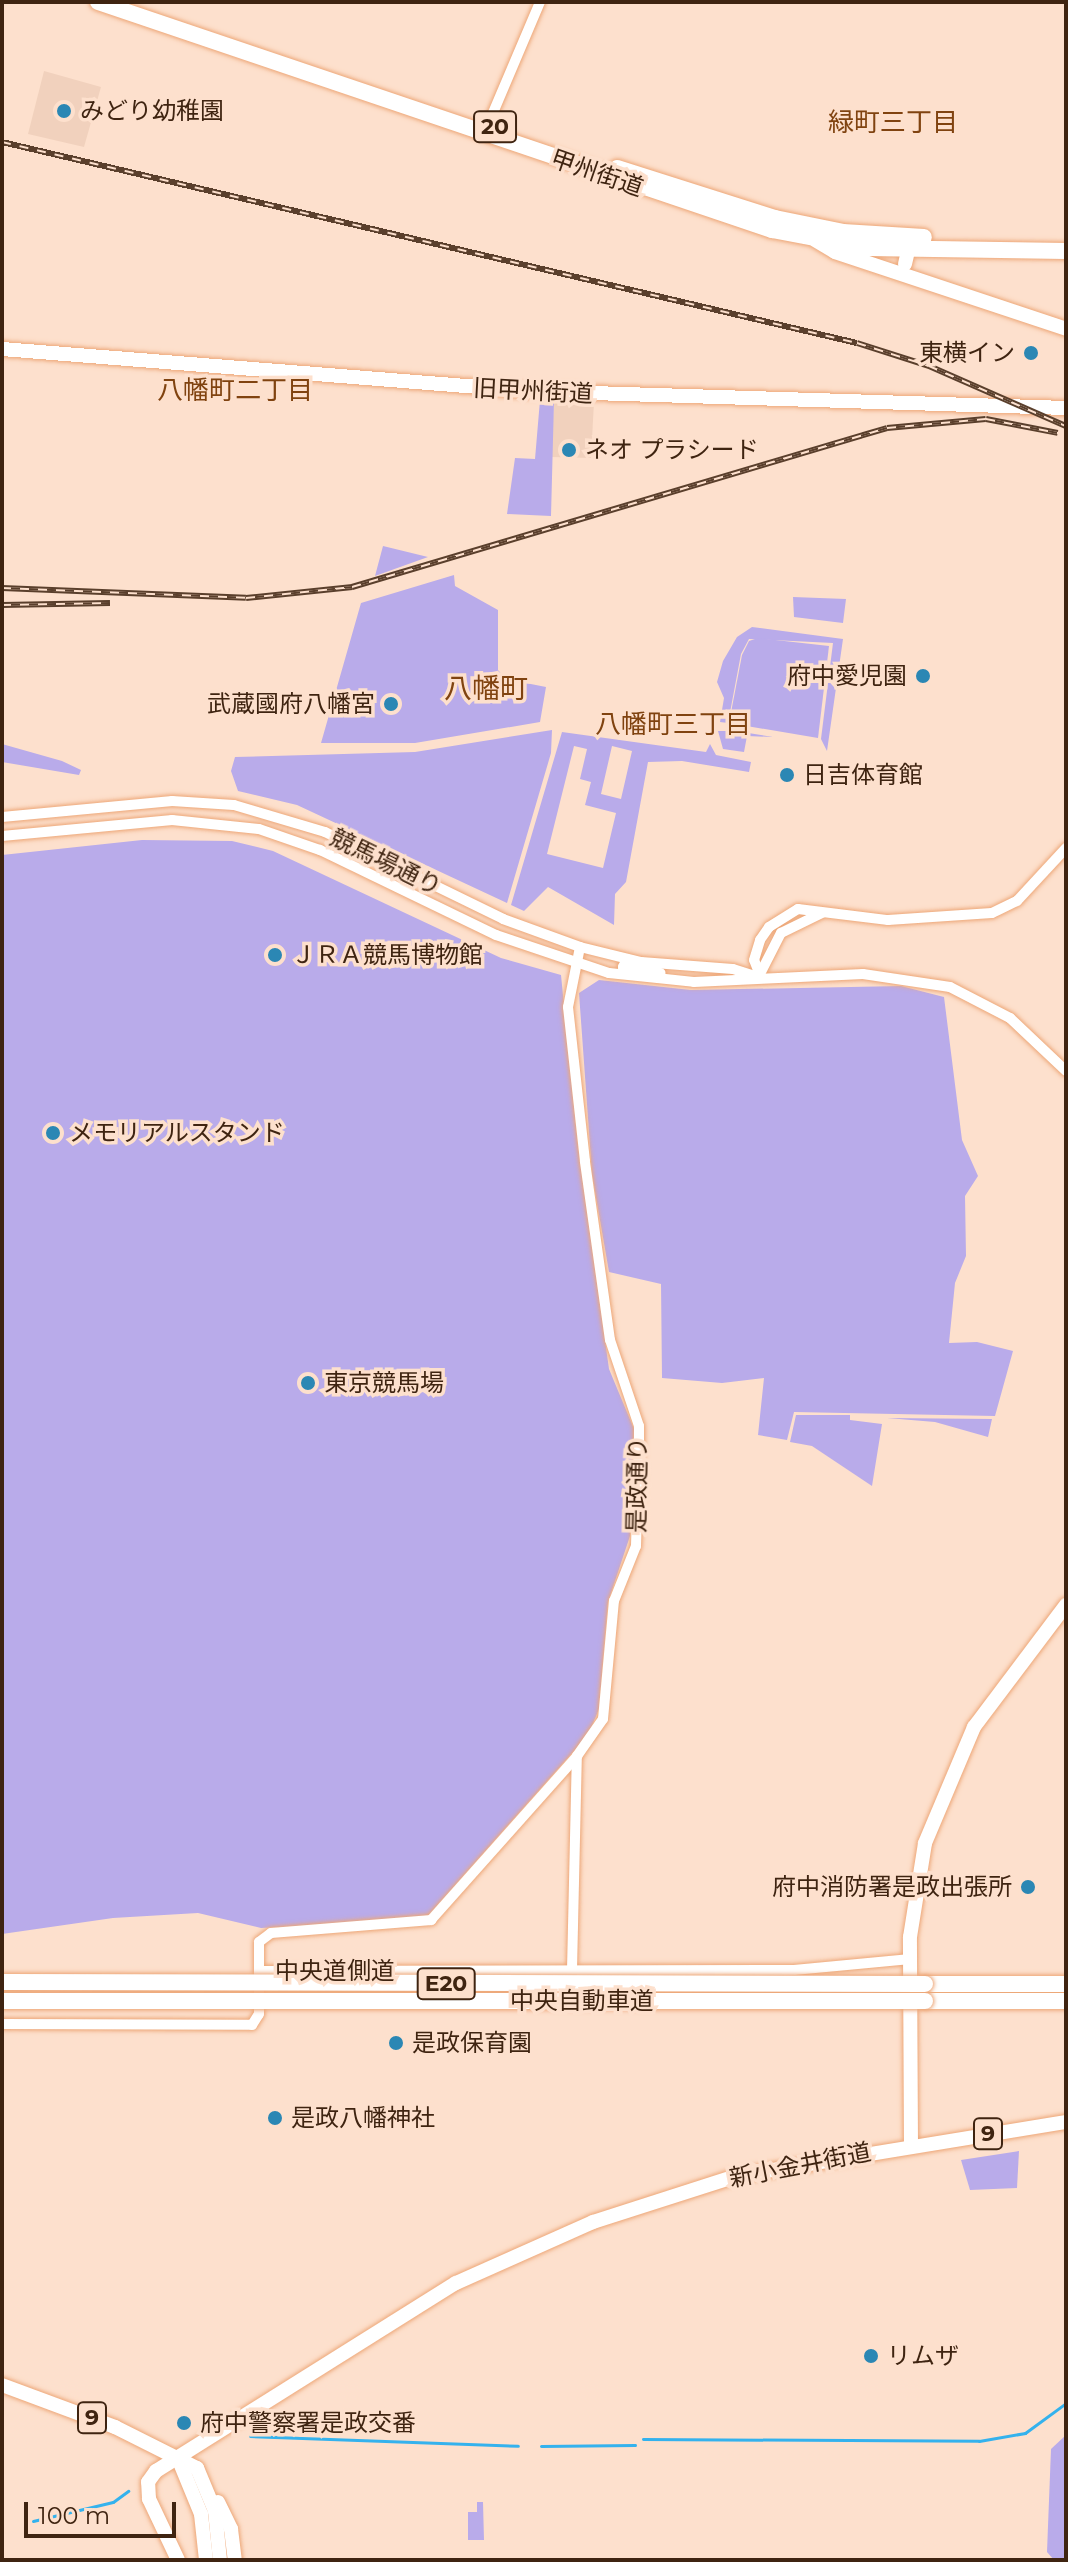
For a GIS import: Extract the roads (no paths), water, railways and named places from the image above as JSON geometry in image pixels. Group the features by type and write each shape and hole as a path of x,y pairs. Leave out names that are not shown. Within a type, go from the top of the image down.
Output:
{"highway":[{"name":"甲州街道","path":"98,2 736,208 869,234 1066,240"},
{"name":"甲州街道","path":"126,2 733,219 815,240 901,248 1066,251"},
{"name":"中央自動車道","path":"2,1982 925,1992 965,2002 1066,2004"},
{"name":"中央自動車道","path":"2,2001 925,1992 958,1984 1066,1982"}],"main road":[{"path":"869,234 901,248 905,264 916,277"},
{"path":"815,240 1066,329"},
{"name":"旧甲州街道","path":"2,349 542,392 1066,408"},
{"path":"911,2145 910,1959 913,1900 925,1843 959,1755 997,1692 1066,1605"},
{"name":"9","path":"911,2145 1066,2122"},
{"name":"新小金井街道","path":"178,2560 147,2493 156,2471 414,2306 531,2247 722,2180 911,2145"},
{"name":"9","path":"2,2385 115,2427 178,2458 197,2468 208,2489"},
{"path":"178,2458 201,2514 206,2560"},
{"path":"208,2489 220,2560"},
{"path":"208,2489 231,2529 235,2560"}],"street":[{"path":"486,129 540,2"},
{"name":"競馬場通り","path":"2,817 172,801 264,811 325,832 503,919 580,947 627,959 733,969 761,975"},
{"name":"競馬場通り","path":"2,836 172,820 259,829 320,850 472,924 576,964 640,978 694,982 761,975"},
{"path":"1066,848 1017,901 992,913 888,920 798,909 769,927 754,960 761,975 899,976 950,987 1010,1018 1066,1071"},
{"name":"是政通り","path":"259,1971 259,1942 271,1933 431,1920 577,1756 603,1719 614,1601 636,1546 639,1426 610,1340 586,1173 568,1007 580,947"},
{"path":"627,959 622,964 627,968 694,982"},
{"path":"572,1970 577,1756"},
{"name":"中央道側道","path":"2,2024 252,2025 259,2014 259,1971 807,1970 910,1959"}],"waterway":[{"path":"643,2439 979,2441 1025,2433 1066,2403"},
{"path":"250,2436 518,2446"},
{"path":"541,2446 635,2445"},
{"path":"33,2521 113,2502 128,2491"}],"railway":[{"path":"2,142 857,343 929,366 1066,426"},
{"path":"2,588 246,598 352,587 887,428 986,419 1058,433"},
{"path":"2,605 110,603"}],"place":[{"name":"みどり幼稚園","path":"64,111"},
{"name":"東横イン","path":"1031,353"},
{"name":"ネオ プラシード","path":"569,450"},
{"name":"府中愛児園","path":"923,676"},
{"name":"武蔵國府八幡宮","path":"391,704"},
{"name":"日吉体育館","path":"787,775"},
{"name":"ＪＲＡ競馬博物館","path":"275,955"},
{"name":"メモリアルスタンド","path":"53,1133"},
{"name":"東京競馬場","path":"308,1383"},
{"name":"府中消防署是政出張所","path":"1028,1887"},
{"name":"是政保育園","path":"396,2043"},
{"name":"是政八幡神社","path":"275,2118"},
{"name":"リムザ","path":"871,2356"},
{"name":"府中警察署是政交番","path":"184,2423"}],"district":[{"name":"緑町三丁目","path":"893,123"},
{"name":"八幡町二丁目","path":"235,391"},
{"name":"八幡町","path":"486,688"},
{"name":"八幡町三丁目","path":"673,725"}]}
